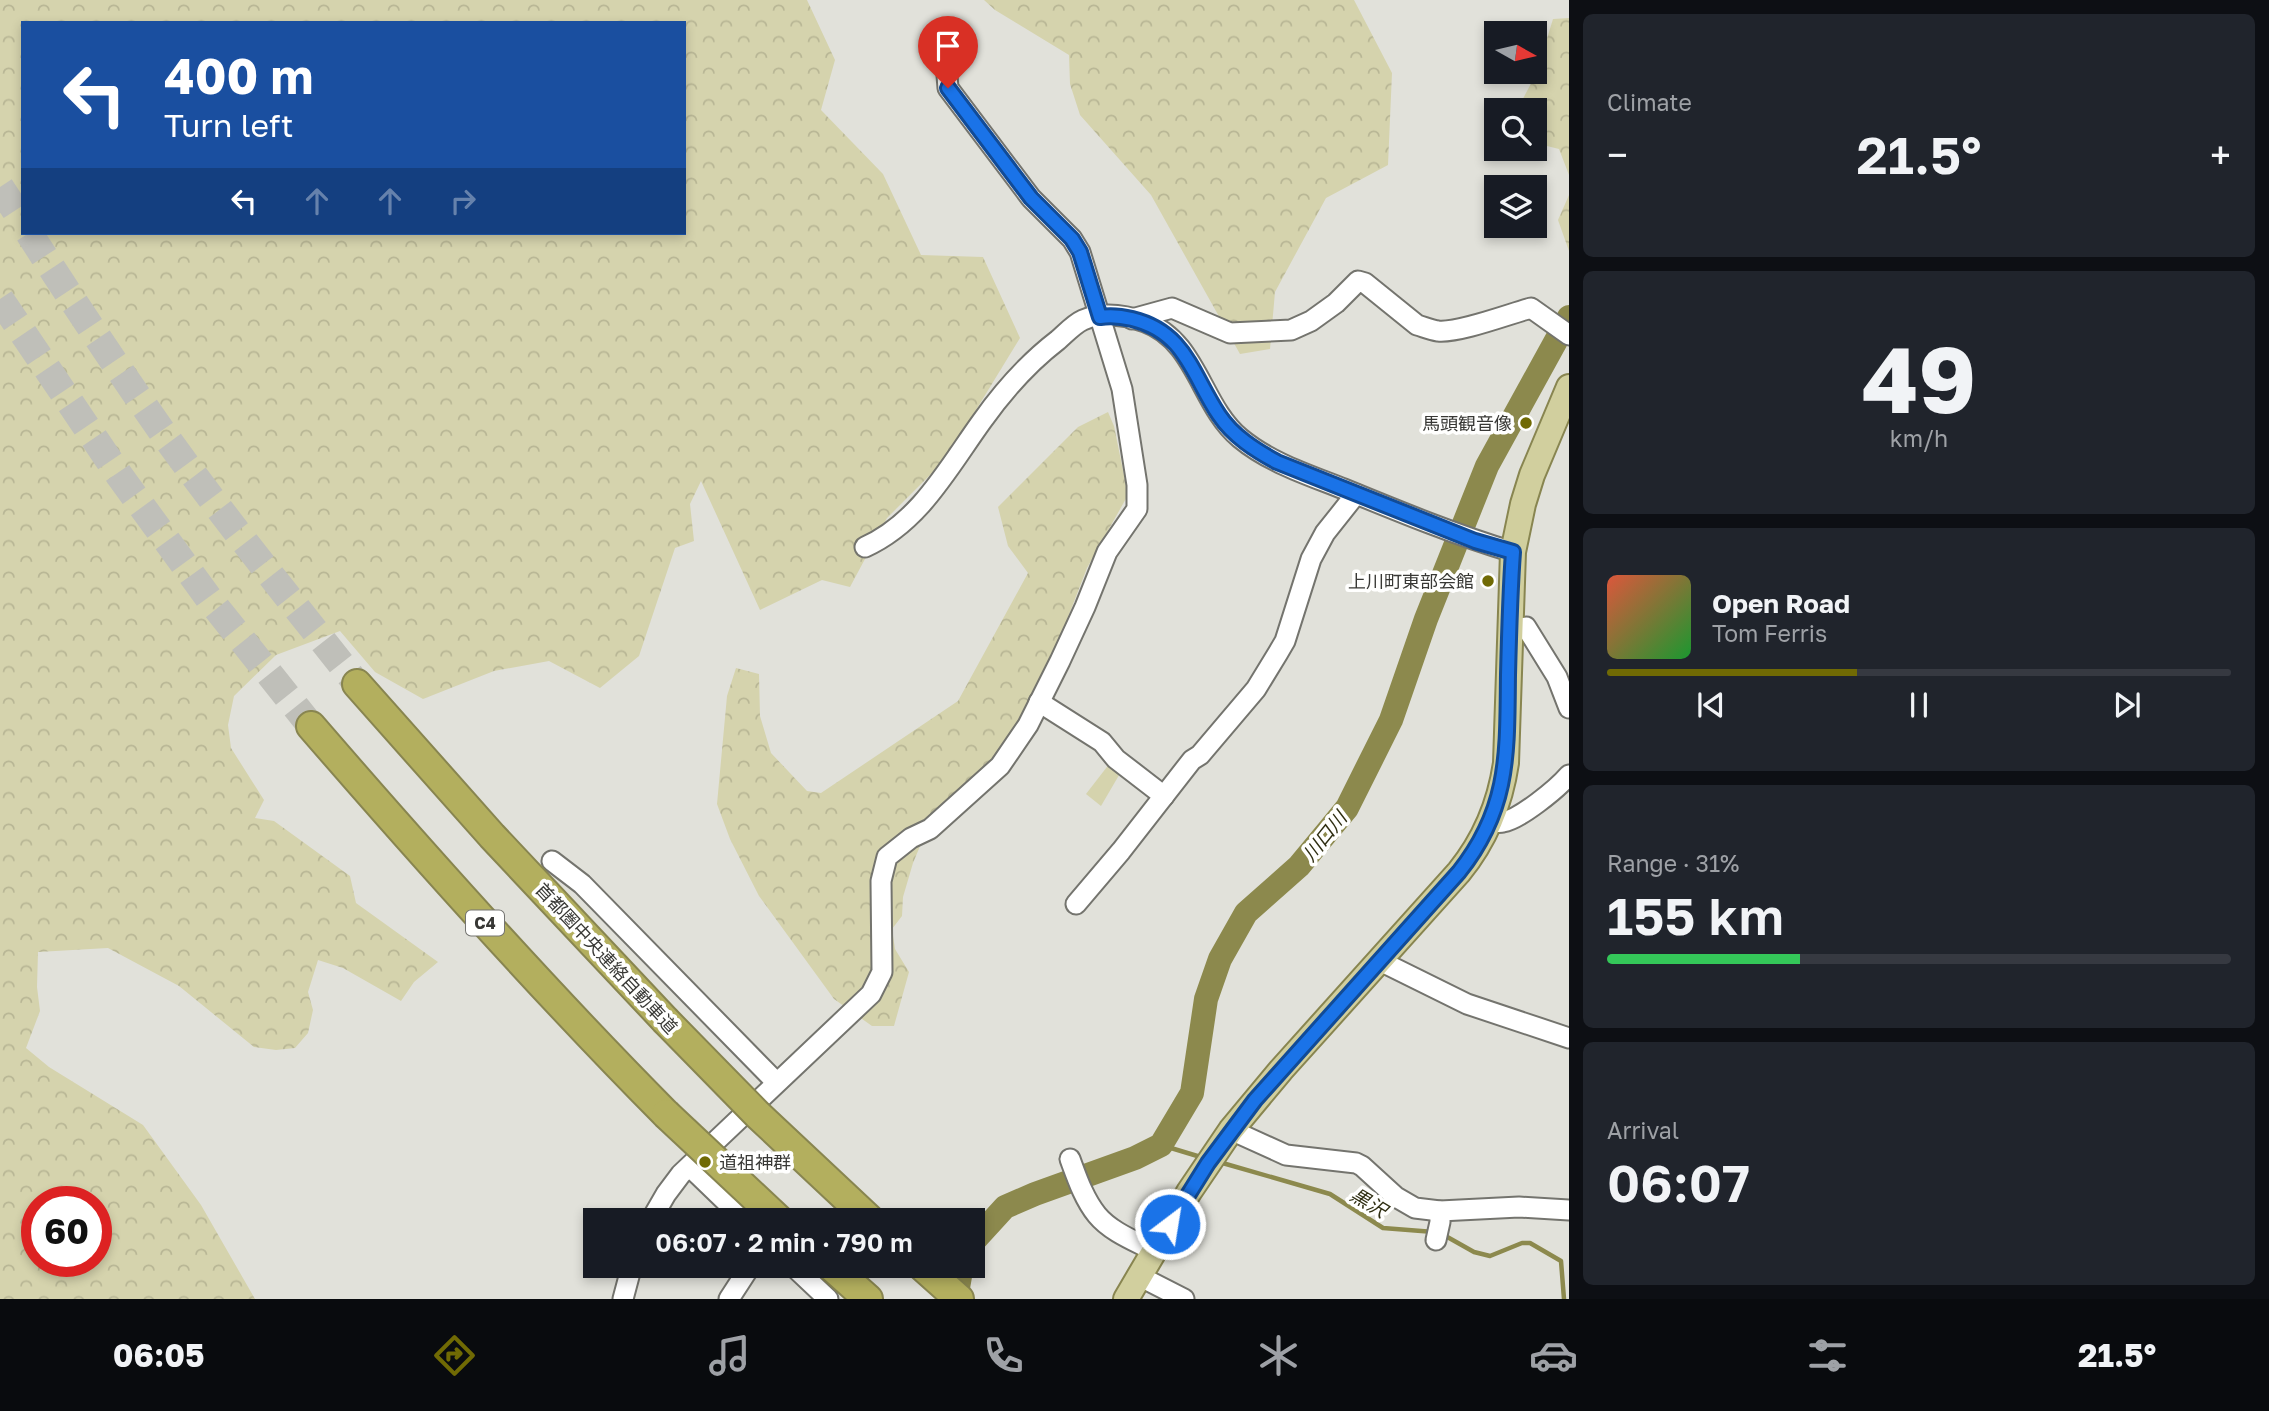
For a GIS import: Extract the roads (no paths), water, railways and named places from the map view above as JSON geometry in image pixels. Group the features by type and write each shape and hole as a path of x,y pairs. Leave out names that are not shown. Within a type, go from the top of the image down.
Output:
{"highway":[{"name":"首都圏中央連絡自動車道","path":"356,684 502,846 665,1020 758,1115 857,1208"},
{"name":"C4","path":"311,726 439,873 595,1042 666,1114 766,1208"},
{"path":"845,1278 868,1299"},
{"path":"936,1278 959,1299"}],"main road":[{"path":"1126,1299 1227,1136 1378,960 1464,867 1491,822 1502,790 1506,763 1513,552 1532,475 1569,387"}],"street":[{"path":"658,1208 681,1174 871,994 882,972 881,881 887,857 911,838 930,829 1000,766 1028,725 1080,618 1107,552 1137,509 1134,463 1122,388 1080,252 1072,239 1031,198 948,88 945,50 953,31"},
{"path":"1132,319 1172,308 1230,333 1291,330 1328,309 1358,281 1417,325 1441,331 1531,308 1569,335"},
{"path":"865,547 902,525 927,499 1009,385 1036,359 1082,320 1114,314 1145,322 1167,334 1188,359 1220,416 1238,437 1257,451 1277,462 1442,528 1513,552"},
{"path":"1076,904 1192,760 1200,755 1256,689 1285,641 1311,559 1325,533 1356,494"},
{"path":"1509,631 1526,626 1557,677 1569,708"},
{"path":"1039,702 1102,742 1116,759 1164,796"},
{"path":"1491,822 1503,822 1521,813 1540,801 1569,775"},
{"path":"552,862 582,884 776,1082"},
{"path":"1378,960 1467,1004 1569,1038"},
{"path":"1227,1136 1286,1155 1356,1163 1396,1197 1438,1224 1519,1206 1569,1210"},
{"path":"1070,1159 1084,1194 1097,1215 1113,1229 1154,1251"},
{"path":"690,1167 733,1208"},
{"path":"1139,1276 1184,1299"},
{"path":"624,1299 629,1278"},
{"path":"729,1299 743,1278"},
{"path":"806,1278 828,1299"}],"waterway":[{"name":"川口川","path":"985,1229 1005,1207 1135,1158 1161,1145 1192,1093 1206,999 1220,959 1246,913 1299,866 1347,808 1391,720 1426,619 1487,466 1569,317"},
{"name":"黒沢","path":"1161,1145 1204,1158"},
{"name":"黒沢","path":"1219,1162 1330,1194 1383,1228 1434,1232"},
{"name":"黒沢","path":"1442,1234 1474,1252 1490,1256 1522,1243 1530,1243 1561,1261 1564,1299"},
{"name":"川口川","path":"956,1299 960,1278"}],"tunnel":[{"path":"0,187 21,219"},
{"path":"30,235 168,440 357,684"},
{"path":"0,299 119,475 210,600 311,726"}],"place":[{"name":"馬頭観音像","path":"1526,423"},
{"name":"上川町東部会館","path":"1488,581"},
{"name":"道祖神群","path":"705,1162"}]}
